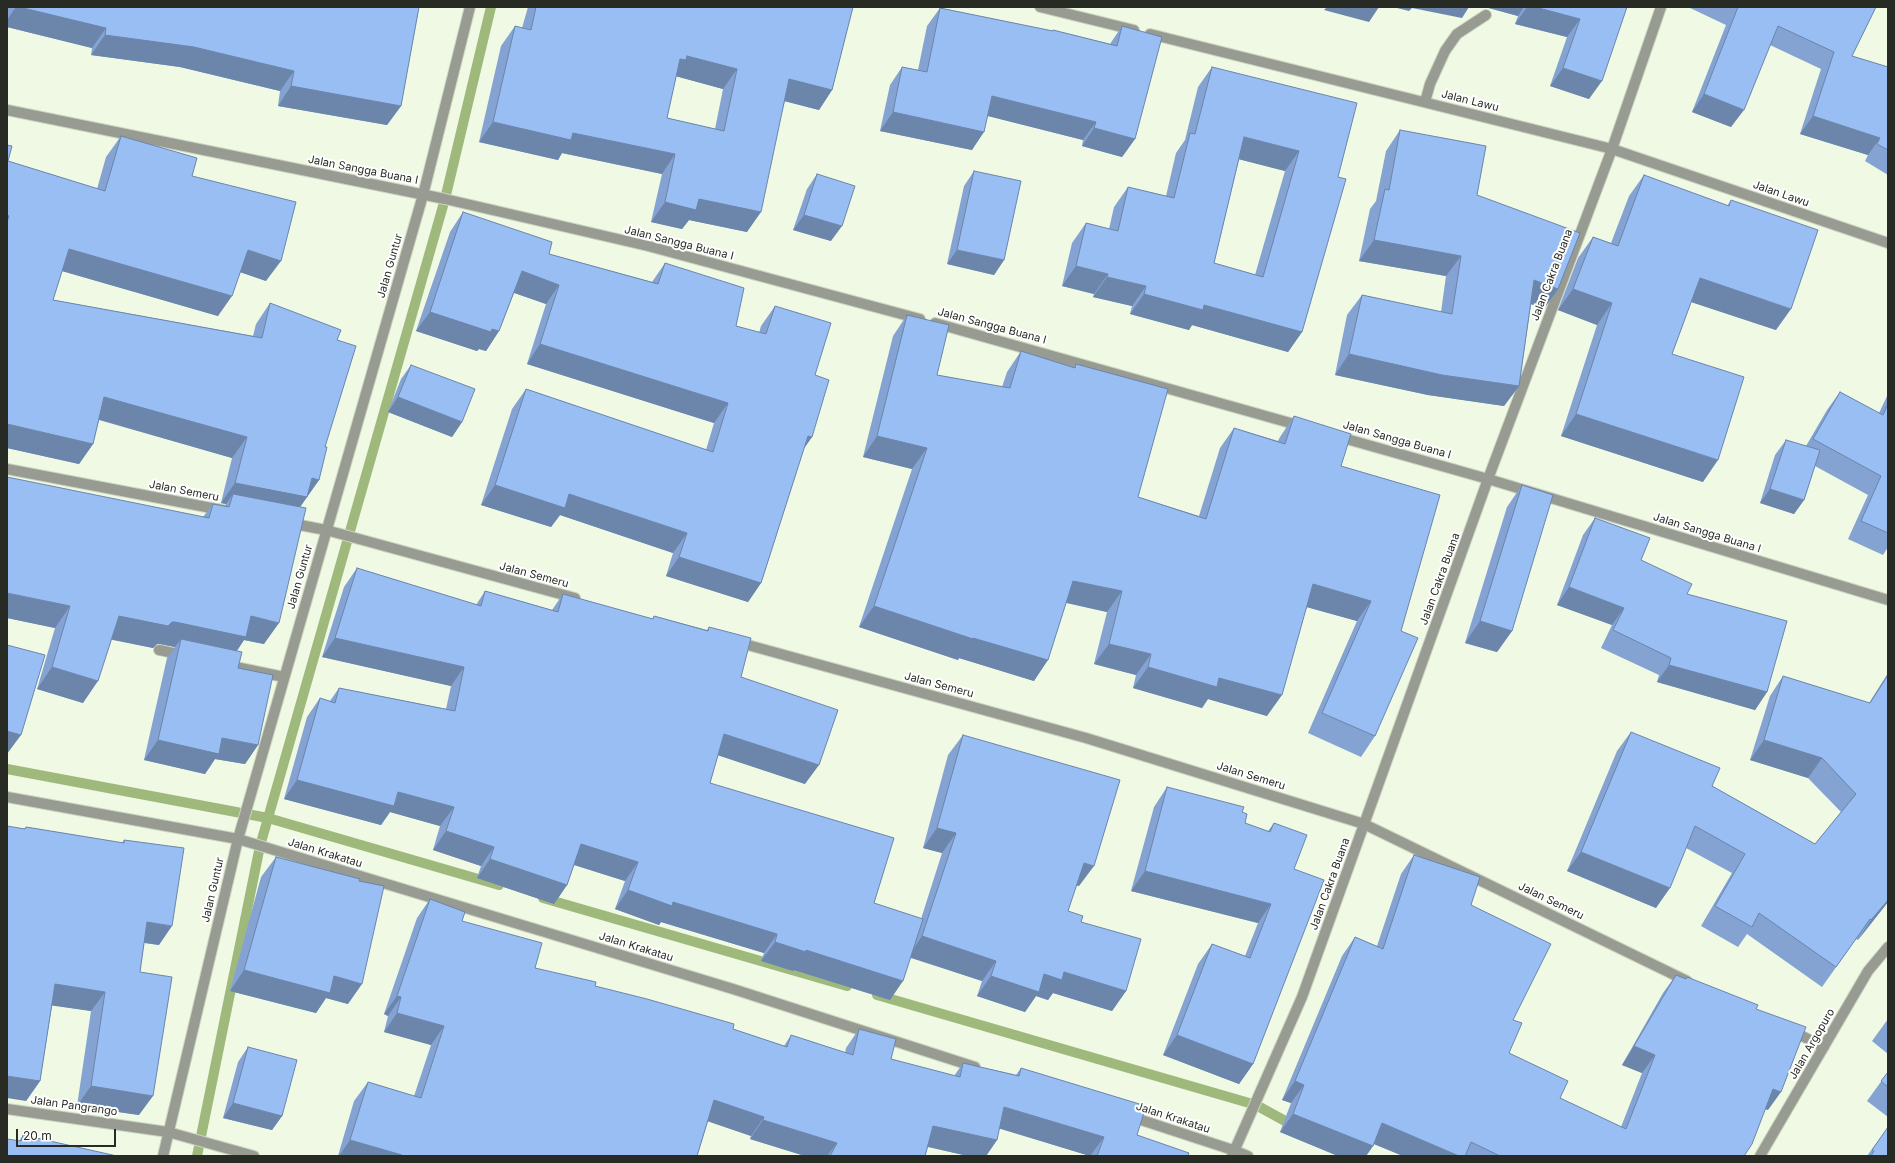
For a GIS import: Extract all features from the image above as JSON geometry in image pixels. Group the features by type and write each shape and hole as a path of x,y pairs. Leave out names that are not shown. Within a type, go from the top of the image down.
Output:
{"street":[{"name":"Jalan Guntur","path":"164,1156 168,1132 238,839 423,195 470,7"},
{"name":"Jalan Lawu","path":"1040,7 1612,149 1888,243"},
{"name":"Jalan Cakra Buana","path":"1234,1153 1302,997 1488,479 1612,149 1661,7"},
{"path":"1425,102 1430,84 1445,51 1457,34 1486,15"},
{"name":"Jalan Sangga Buana I","path":"7,110 423,195 648,246 1026,347 1313,429"},
{"name":"Jalan Sangga Buana I","path":"1329,434 1488,479 1888,600"},
{"name":"Jalan Semeru","path":"7,469 233,512"},
{"name":"Jalan Semeru","path":"279,521 326,530 587,601"},
{"name":"Jalan Semeru","path":"725,639 1086,738 1364,824 1695,984"},
{"path":"160,650 191,657"},
{"path":"214,662 284,678"},
{"name":"Jalan Krakatau","path":"7,797 238,839 726,987 985,1070"},
{"name":"Jalan Argopuro","path":"1760,1156 1868,971 1888,947"},
{"path":"1781,1026 1824,1047"},
{"name":"Jalan Pangrango","path":"7,1109 168,1132 254,1156"},
{"name":"Jalan Krakatau","path":"1122,1114 1234,1153 1248,1156"}],"building":[{"path":"19,7 419,7 401,106 291,86 294,71 194,47 105,35 106,28"},
{"path":"536,7 853,7 832,90 789,79 761,212 699,199 696,210 665,202 675,154 573,133 571,140 493,122 515,26 531,30","holes":["687,56 737,69 724,131 667,118 680,59 686,60"]},
{"path":"1535,7 1627,7 1602,81 1563,68 1580,19"},
{"path":"1738,7 1876,7 1852,56 1888,67 1888,150 1877,144 1880,138 1813,116 1834,52 1778,26 1744,110 1704,94"},
{"path":"940,8 1053,30 1117,46 1122,26 1162,37 1135,139 1094,128 1096,122 992,96 984,132 893,112 902,67 927,72"},
{"path":"1212,67 1357,103 1338,177 1346,179 1302,332 1204,305 1203,310 1144,294 1146,286 1107,277 1108,274 1076,266 1086,223 1118,231 1128,187 1174,198 1190,133 1195,134","holes":["1244,137 1299,151 1263,277 1214,263"]},
{"path":"1400,130 1486,146 1477,195 1580,233 1558,289 1534,280 1519,386 1442,375 1349,354 1362,295 1452,314 1461,256 1374,240 1385,189 1389,190"},
{"path":"121,136 197,158 192,176 296,202 281,261 248,250 232,296 69,249 53,300 262,338 270,303 341,330 337,340 356,346 325,447 327,447 319,480 312,478 307,497 235,483 247,437 104,397 93,444 7,424 7,222 9,216 7,215 7,145 12,146 8,161 105,191"},
{"path":"974,171 1021,181 1004,260 957,250"},
{"path":"817,174 855,186 842,226 804,215"},
{"path":"1644,175 1729,206 1731,200 1818,230 1791,309 1700,278 1672,354 1744,377 1718,460 1576,414 1612,303 1573,289 1593,237 1618,246"},
{"path":"463,212 552,242 549,254 658,284 665,263 744,288 736,326 766,334 775,306 831,323 815,375 829,380 812,437 808,436 761,583 679,557 687,533 569,494 565,508 495,485 526,389 713,452 728,403 540,344 559,285 522,271 499,331 492,329 491,332 430,312"},
{"path":"907,315 949,325 937,375 1010,388 1021,351 1075,368 1076,364 1168,389 1138,497 1206,519 1234,428 1285,444 1294,416 1351,434 1341,466 1440,495 1401,631 1418,638 1375,736 1322,713 1371,601 1313,584 1282,695 1219,678 1217,687 1148,667 1151,654 1109,644 1122,591 1073,581 1048,660 973,639 874,606 927,448 877,436"},
{"path":"411,365 475,389 462,422 398,397"},
{"path":"1840,392 1883,415 1888,404 1888,533 1861,521 1881,476 1813,439"},
{"path":"1786,440 1820,450 1804,500 1770,489"},
{"path":"7,477 209,518 213,504 229,507 233,494 306,508 279,623 251,616 246,637 175,622 172,622 168,626 119,616 98,681 52,667 70,606 7,593"},
{"path":"1522,485 1553,495 1512,631 1480,621"},
{"path":"1595,518 1650,538 1641,560 1692,584 1687,594 1787,621 1767,692 1669,665 1671,658 1613,630 1624,608 1569,587"},
{"path":"357,568 481,606 485,591 558,612 563,594 653,619 654,616 708,631 709,627 751,638 741,677 838,710 819,765 724,734 710,783 894,838 874,903 923,919 903,981 806,950 806,952 775,942 777,934 673,902 672,906 628,890 638,862 581,844 567,885 490,859 494,847 446,831 454,807 398,792 394,806 297,780 320,698 335,703 339,688 455,711 464,667 335,638"},
{"path":"181,639 242,652 238,668 273,675 258,745 222,738 219,754 158,740"},
{"path":"7,645 45,655 21,735 7,731"},
{"path":"1888,675 1888,900 1871,920 1870,919 1836,967 1759,913 1752,927 1715,906 1745,854 1695,826 1670,888 1581,852 1631,732 1720,768 1712,786 1815,844 1856,794 1822,758 1764,740 1783,676 1870,703"},
{"path":"963,735 1120,780 1094,866 1084,863 1068,911 1083,916 1081,922 1141,939 1126,991 1064,972 1062,980 1044,974 1039,992 991,976 996,961 922,936 956,833 937,828"},
{"path":"1167,787 1244,807 1242,812 1247,814 1245,823 1270,832 1274,823 1307,835 1294,869 1324,880 1253,1064 1177,1035 1212,944 1250,958 1271,904 1145,871"},
{"path":"7,826 25,829 26,827 124,843 124,840 184,848 172,926 147,922 140,972 172,977 153,1096 91,1086 105,992 55,984 40,1081 7,1076"},
{"path":"1414,855 1480,877 1471,905 1551,944 1513,1020 1522,1023 1509,1053 1568,1081 1560,1098 1626,1129 1655,1055 1634,1046 1676,975 1686,979 1687,977 1758,1005 1756,1009 1806,1027 1781,1092 1773,1089 1752,1144 1744,1156 1500,1156 1471,1142 1465,1156 1459,1156 1382,1123 1373,1146 1293,1114 1304,1085 1295,1081 1355,937 1383,949"},
{"path":"276,857 360,879 359,881 384,886 362,984 334,976 330,993 244,970"},
{"path":"430,899 465,912 462,921 542,943 535,968 596,982 595,986 734,1024 733,1029 787,1047 791,1035 853,1055 859,1029 896,1039 891,1059 960,1077 963,1063 1019,1076 1021,1068 1146,1106 1137,1135 1189,1153 1188,1156 1097,1156 1104,1137 1004,1107 997,1140 933,1126 925,1156 830,1156 837,1143 763,1120 764,1117 714,1100 697,1156 402,1156 350,1140 368,1082 421,1098 444,1026 397,1013 401,997 397,996"},
{"path":"248,1047 297,1060 282,1116 233,1103"},
{"path":"1888,1072 1888,1087 1881,1081"},
{"path":"1888,1127 1888,1156 1871,1156 1874,1151 1872,1150"},
{"path":"23,1135 117,1156 7,1156 7,1139 21,1141"}],"waterway":[{"path":"197,1156 260,846 445,199 491,7"},
{"path":"7,769 268,818 499,885"},
{"path":"543,898 847,986"},
{"path":"877,995 1256,1105 1296,1127"}]}
